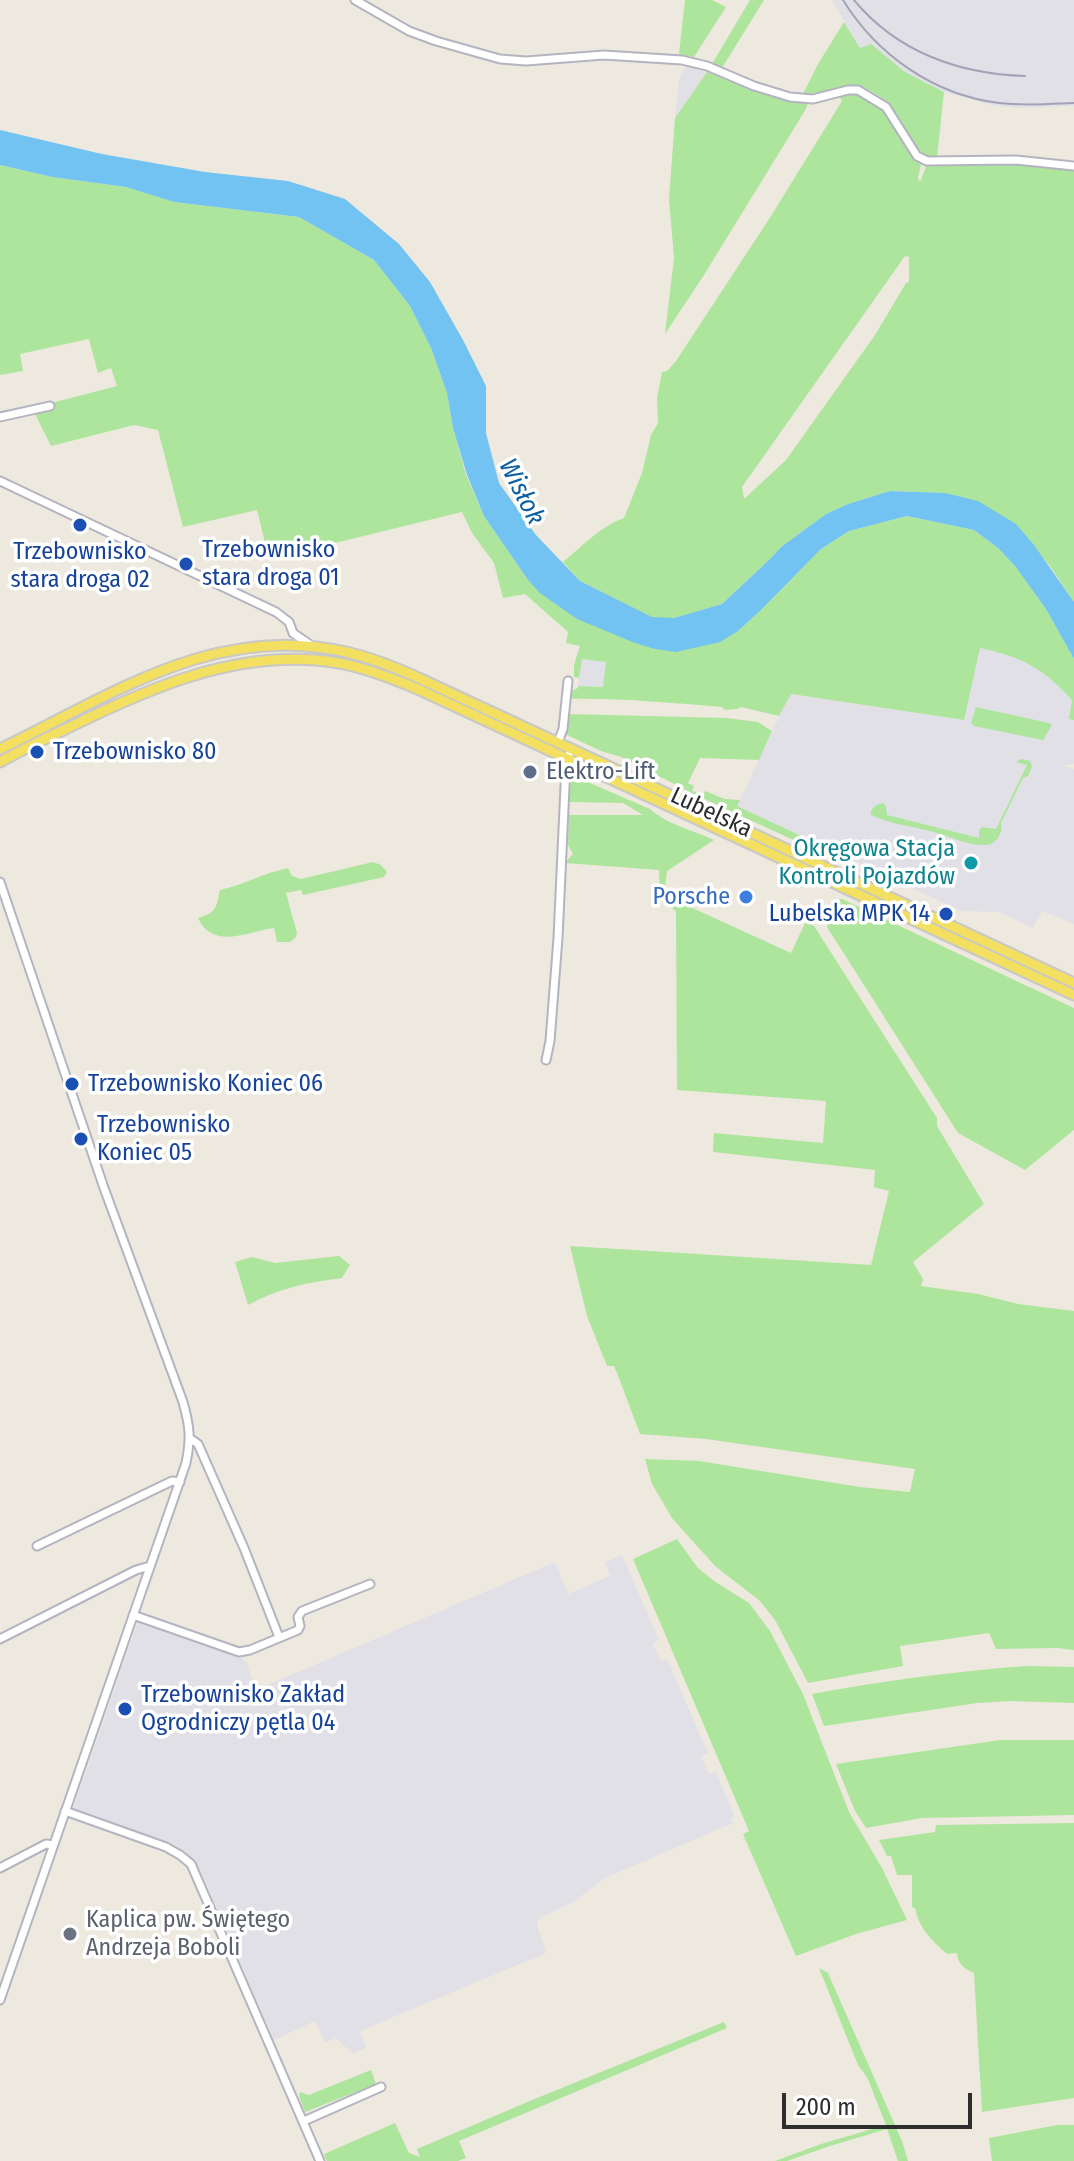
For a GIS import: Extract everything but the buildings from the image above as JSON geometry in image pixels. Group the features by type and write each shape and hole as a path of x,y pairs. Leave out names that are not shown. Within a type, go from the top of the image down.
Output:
{"main road":[{"name":"Lubelska","path":"0,749 126,686 198,657 238,648 284,645 348,652 391,665 1074,983"},
{"path":"198,657 194,669 203,672"},
{"name":"Lubelska","path":"0,762 119,702 203,672 250,662 285,659 318,660 355,667 412,687 1074,995"}],"street":[{"path":"355,0 409,31 500,59 526,61 604,55 682,60 707,66 754,86 802,99 858,90 886,107 920,158 927,161 1016,160 1074,166"},
{"path":"0,417 50,406"},
{"path":"0,481 276,612 287,620 293,633 312,646"},
{"path":"284,645 293,633"},
{"path":"546,1060 558,938 567,759 570,756 564,745 563,729 568,681"},
{"path":"0,882 94,1159 183,1402 191,1439 180,1482 0,2000"},
{"path":"191,1439 198,1444 279,1637"},
{"path":"37,1546 172,1481 180,1482"},
{"path":"0,1639 136,1570 150,1566"},
{"path":"133,1615 239,1652 298,1630 298,1617 302,1611 370,1584"},
{"path":"65,1811 166,1847 191,1864 320,2161"},
{"path":"0,1868 46,1844 53,1845"},
{"path":"304,2121 381,2087"}],"shaded area":[{"path":"832,0 1074,0 1074,106 1016,108 991,105 944,92 905,72 871,44 860,48"},
{"path":"686,65 707,72 675,118 679,80"},
{"path":"979,648 1028,663 1049,676 1074,700 1074,764 1060,766 1074,769 1074,924 1042,911 1033,928 999,912 961,911 737,806 790,694 964,720"},
{"path":"581,659 606,662 603,687 578,686"},
{"path":"622,1555 659,1640 653,1644 661,1661 667,1659 708,1753 701,1756 709,1774 716,1772 735,1817 731,1819 733,1823 605,1878 572,1903 540,1918 537,1924 546,1953 360,2031 366,2048 353,2054 336,2038 325,2043 315,2021 274,2040 203,1876 187,1853 173,1844 73,1809 138,1621 241,1658 247,1663 256,1690 555,1562 568,1594 610,1576 605,1562"}],"green space":[{"path":"685,0 712,0 726,7 694,57 679,54"},
{"path":"750,0 764,0 722,68 712,64"},
{"path":"844,22 860,48 871,44 905,72 944,92 937,157 922,157 893,110 873,92 847,87 803,94"},
{"path":"707,72 753,91 808,103 665,334 674,258 669,199 675,118"},
{"path":"857,93 887,111 911,154 921,165 920,182 927,164 1000,162 1074,168 1074,602 1016,524 945,493 890,491 826,514 781,547 722,604 674,618 652,618 580,581 563,562 599,531 624,518 642,473 651,435 658,423 657,398 662,372 676,361 771,216 842,101 839,96","holes":["905,256 909,257 909,282 875,335 786,460 744,499 742,487"]},
{"path":"0,165 52,177 126,187 174,202 299,217 374,260 410,306 431,348 447,393 466,475 484,516 528,580 577,619 738,631 821,549 849,531 907,516 974,530 1015,566 1046,609 1074,659 1074,720 1069,719 1072,700 1041,672 1008,655 980,648 964,720 791,694 779,716 741,707 725,710 722,707 664,702 567,699 578,686 603,687 606,662 582,659 579,678 574,677 580,646 566,643 568,632 525,594 503,598 494,563 472,533 462,512 269,559 257,510 183,527 158,430 134,425 51,446 32,408 117,386 111,368 98,373 89,339 20,354 23,371 0,375"},
{"path":"976,707 1052,725 1043,740 974,726 971,723"},
{"path":"567,714 727,718 758,722 772,731 759,760 700,758 688,783 694,786 692,791 699,793 698,796 621,757 565,734"},
{"path":"1021,759 1030,761 1032,767 1028,776 1023,778 993,843 967,843 871,815 874,807 883,803 887,815 979,838 982,827 996,829 1027,765 1016,762"},
{"path":"569,774 714,840 667,871 664,895 791,953 806,921 814,926 937,1118 937,1126 984,1204 913,1262 923,1279 921,1286 1074,1311 1074,1650 996,1649 989,1633 900,1646 903,1666 808,1683 775,1620 760,1601 715,1566 672,1518 652,1484 645,1459 699,1461 910,1492 915,1469 706,1439 640,1434 614,1366 607,1366 587,1316 570,1246 871,1265 889,1191 874,1187 875,1170 713,1152 714,1133 823,1143 826,1101 677,1090 676,911 660,900 659,870 565,863 573,854 568,845 569,815 643,815 623,803 569,802"},
{"path":"705,791 725,799 740,800 737,806 838,853 826,855 702,798"},
{"path":"373,862 387,872 384,877 303,895 301,890 286,893 297,933 290,942 277,942 274,928 243,935 213,934 198,918 215,908 220,890 270,873 288,868 292,876 301,879"},
{"path":"838,899 1074,1008 1074,1130 1025,1170 958,1133 827,927 828,911"},
{"path":"339,1256 350,1265 342,1278 293,1287 248,1305 235,1262 252,1257 275,1263"},
{"path":"677,1539 698,1568 749,1603 770,1631 803,1694 849,1812 882,1868 907,1920 856,1934 796,1956 743,1834 749,1831 633,1559"},
{"path":"1027,1666 1074,1667 1074,1703 977,1703 824,1726 812,1694 919,1677"},
{"path":"1000,1740 1074,1740 1074,1815 922,1818 866,1828 855,1811 836,1764"},
{"path":"1074,1823 1074,2098 982,2112 974,1973 962,1966 957,1953 947,1954 926,1933 912,1907 912,1875 897,1875 891,1856 887,1856 879,1840 935,1832 936,1825"},
{"path":"819,1968 828,1973 908,2161 898,2161 887,2129 787,2161 775,2161 886,2125"},
{"path":"724,2022 727,2028 459,2141 466,2158 458,2161 327,2161 324,2154 395,2123 409,2153 420,2157 417,2149"},
{"path":"371,2070 376,2084 305,2112 300,2092 309,2095"},
{"path":"1057,2125 1074,2125 1074,2161 992,2161 989,2138"}],"water":[{"path":"0,130 102,154 205,172 288,181 345,199 399,244 430,282 463,340 486,386 486,433 499,483 536,535 580,581 652,617 674,618 722,604 781,547 826,514 848,504 890,491 945,493 978,501 1016,524 1034,545 1074,602 1074,659 1046,609 998,548 974,530 907,516 849,531 821,549 761,610 738,631 720,642 676,652 655,649 577,619 540,593 528,580 484,516 467,475 453,428 447,393 431,348 410,306 374,260 299,217 174,202 126,187 52,177 0,165"}],"railway":[{"path":"843,0 890,55 909,69 952,91 975,99 1008,104 1074,103"},
{"path":"854,0 890,34 931,57 976,71 1025,76"}],"place":[{"name":"Trzebownisko stara droga 02","path":"80,525"},
{"name":"Trzebownisko stara droga 01","path":"186,564"},
{"name":"Trzebownisko 80","path":"37,752"},
{"name":"Elektro-Lift","path":"530,772"},
{"name":"Okręgowa Stacja Kontroli Pojazdów","path":"971,863"},
{"name":"Porsche","path":"746,897"},
{"name":"Lubelska MPK 14","path":"946,914"},
{"name":"Trzebownisko Koniec 06","path":"72,1084"},
{"name":"Trzebownisko Koniec 05","path":"81,1139"},
{"name":"Trzebownisko Zakład Ogrodniczy pętla 04","path":"125,1709"},
{"name":"Kaplica pw. Świętego Andrzeja Boboli","path":"70,1934"}],"water label":[{"name":"Wisłok","path":"521,492"}]}
